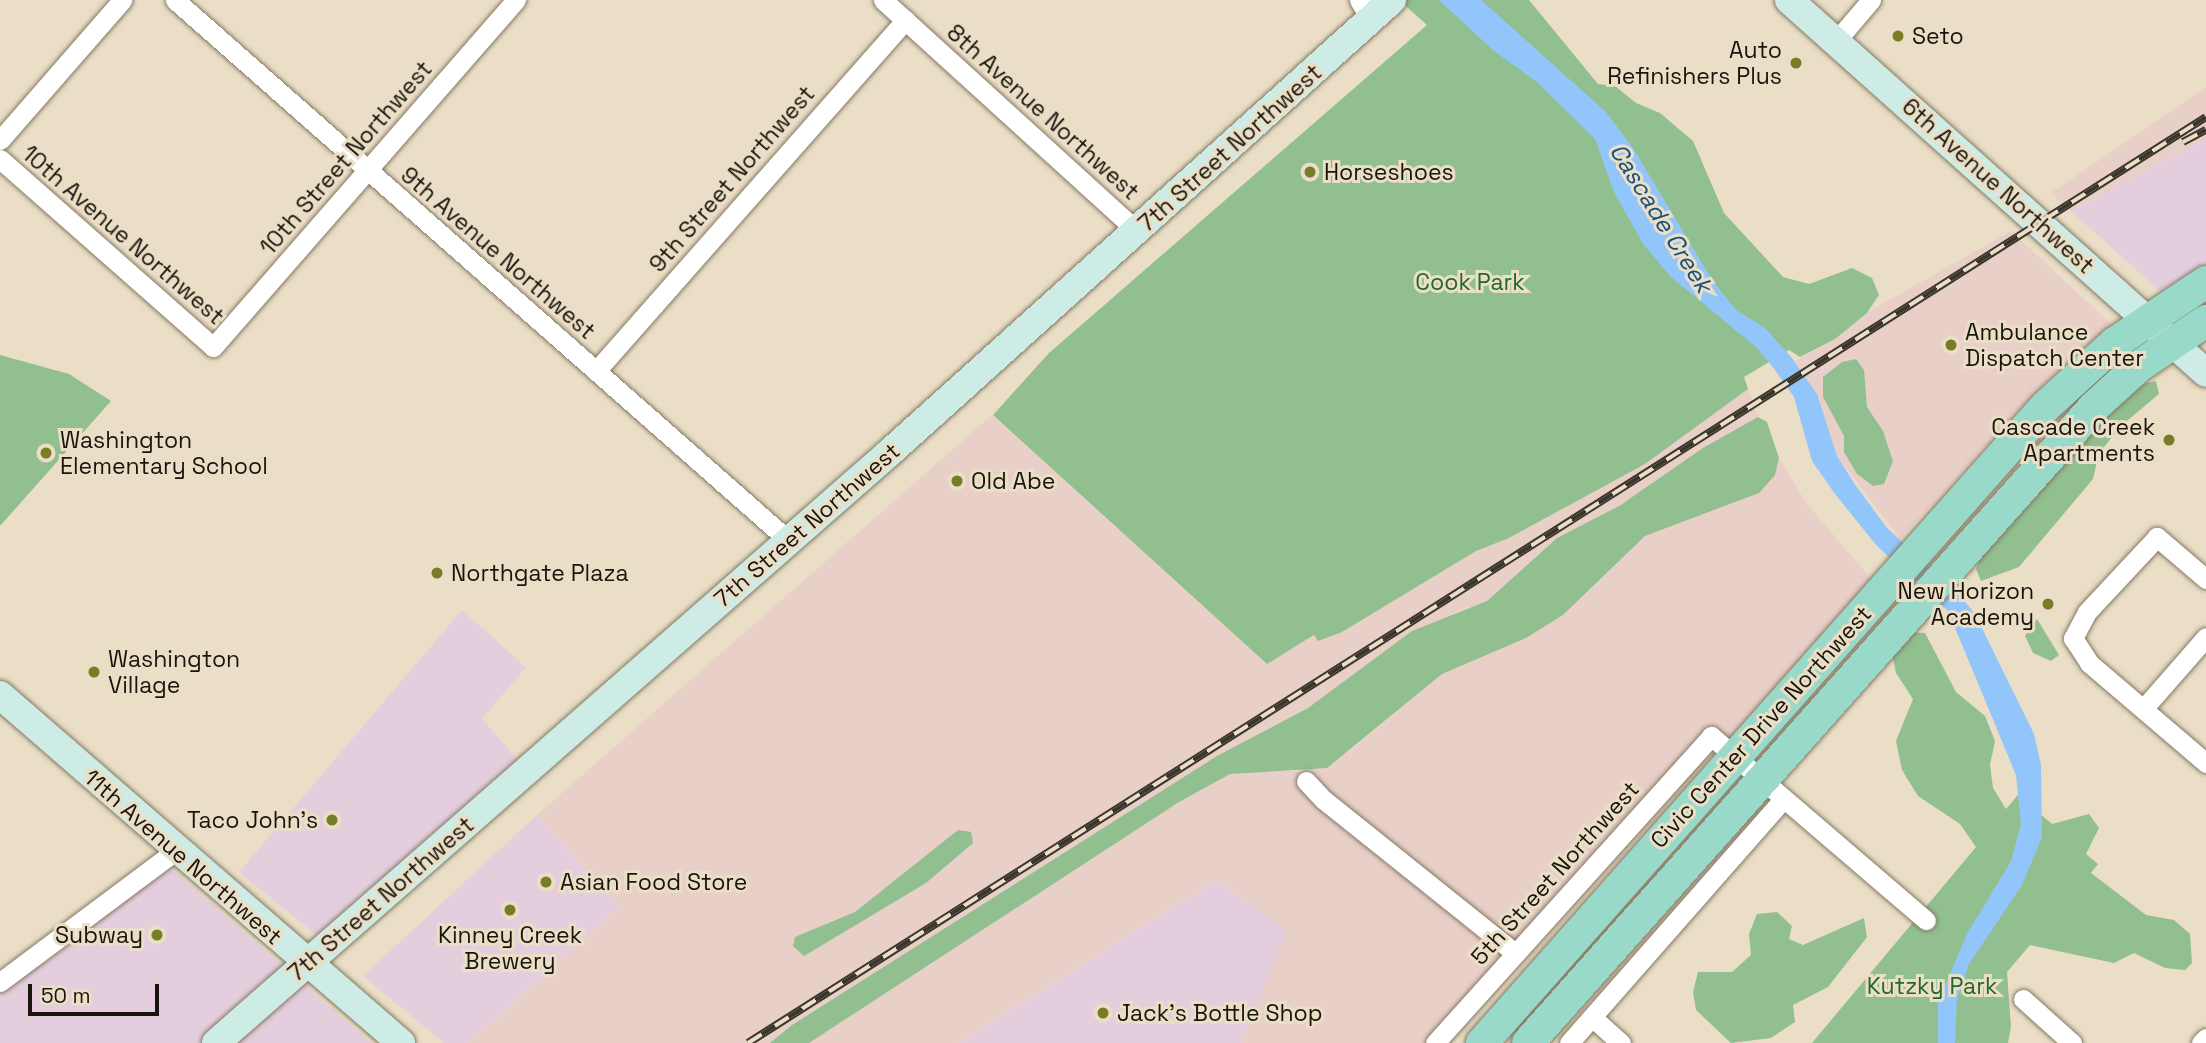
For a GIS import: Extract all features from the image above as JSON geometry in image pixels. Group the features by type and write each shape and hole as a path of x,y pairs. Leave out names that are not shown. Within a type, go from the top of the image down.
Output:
{"main road":[{"name":"6th Avenue Northwest","path":"1789,0 2206,373"},
{"name":"7th Street Northwest","path":"216,1043 1138,232 1377,6"},
{"name":"Civic Center Drive Northwest","path":"1482,1043 2052,400 2147,320 2206,282"},
{"name":"Civic Center Drive Northwest","path":"1528,1043 1759,779 2101,399 2172,342 2206,321"},
{"name":"11th Avenue Northwest","path":"0,695 306,965 401,1043"}],"street":[{"path":"0,141 122,0"},
{"name":"9th Avenue Northwest","path":"175,0 789,541"},
{"name":"10th Street Northwest","path":"213,347 516,0"},
{"name":"8th Avenue Northwest","path":"883,0 1138,232"},
{"path":"1836,41 1871,0"},
{"name":"9th Street Northwest","path":"596,371 905,20"},
{"name":"10th Avenue Northwest","path":"0,159 213,347"},
{"path":"2206,579 2157,537 2074,628 2077,651 2206,763"},
{"path":"2144,708 2206,637"},
{"name":"5th Street Northwest","path":"1436,1043 1711,736 1735,757"},
{"path":"1735,757 1926,920"},
{"path":"1306,780 1324,800 1515,953"},
{"path":"1569,1043 1783,799"},
{"path":"0,982 175,851"},
{"path":"2023,999 2072,1043"},
{"path":"1592,1017 1622,1043"},
{"path":"2201,1043 2206,1038"}],"shaded area":[{"path":"2206,87 2206,139 2071,211 2051,193"},
{"path":"2206,139 2206,263 2162,293 2071,211"},
{"path":"2011,231 2111,324 2036,391 1900,539 1837,456 1817,394 1795,361 1835,339 1867,313"},
{"path":"1748,389 1758,417 1613,509 1557,538 1487,601 1453,613 1314,704 1217,756 792,1025 770,1043 468,1043 619,907 537,815 992,415 1267,664 1315,635 1318,641 1342,632 1476,551 1509,538 1645,464"},
{"path":"1779,458 1807,504 1872,580 1728,742 1712,729 1429,1043 1241,1043 1287,931 1216,880 959,1043 809,1043 1179,802 1230,774 1275,769 1301,772 1351,750 1442,674 1526,638 1563,615 1645,536 1726,505 1775,475"},
{"path":"462,610 526,667 482,719 521,764 321,939 239,872"},
{"path":"537,815 619,907 468,1043 444,1043 363,976"},
{"path":"169,867 371,1043 0,1043 0,994"},
{"path":"1216,880 1288,931 1241,1043 959,1043"}],"green space":[{"name":"Cook Park","path":"1399,0 1529,0 1598,84 1615,86 1636,103 1660,113 1693,141 1724,213 1783,277 1809,284 1852,268 1872,278 1879,295 1867,313 1835,339 1800,357 1789,350 1744,377 1748,389 1645,464 1509,538 1476,551 1342,632 1318,641 1314,635 1267,664 993,415 1049,353 1427,25"},
{"path":"0,355 69,374 111,401 0,526"},
{"path":"1856,359 1864,370 1867,407 1883,431 1893,461 1884,484 1873,486 1857,474 1844,452 1844,436 1823,397 1823,377 1842,362"},
{"path":"2156,381 2159,394 2122,425 2099,453 2093,479 2019,567 1981,581 1976,569 1981,555 2033,488 2137,385"},
{"path":"1758,417 1767,422 1779,458 1775,475 1759,493 1645,536 1563,615 1526,638 1442,674 1327,768 1230,774 1179,802 809,1043 770,1043 792,1025 1217,756 1308,708 1412,631 1487,601 1557,538 1619,506 1703,448"},
{"path":"2037,619 2059,655 2051,661 2033,653 2025,636"},
{"name":"Kutzky Park","path":"1903,632 1925,633 1956,692 1985,716 1995,741 1990,765 1993,788 2006,809 2018,795 2052,824 2089,814 2099,828 2086,854 2098,864 2091,873 2146,915 2174,920 2190,934 2192,963 2185,970 2165,968 2134,953 2114,963 2030,945 2007,972 2011,1027 2008,1043 1812,1043 1976,847 1960,824 1918,796 1902,770 1896,741 1913,699 1896,673 1891,647"},
{"path":"958,830 971,832 973,843 926,883 804,956 793,946 795,937 855,912"},
{"path":"1777,912 1792,926 1789,939 1803,945 1864,918 1867,937 1828,987 1793,1005 1795,1022 1771,1038 1731,1043 1696,1010 1693,992 1698,972 1732,972 1751,955 1749,934 1757,914"}],"water":[{"name":"Cascade Creek","path":"1439,0 1481,0 1606,112 1633,148 1712,280 1736,310 1765,328 1792,358 1817,394 1837,456 1887,528 1957,592 1975,614 2034,734 2041,765 2042,837 2022,885 1969,964 1957,998 1955,1043 1938,1043 1938,1002 1967,934 2011,861 2021,824 2016,775 1948,611 1877,546 1835,494 1812,461 1794,397 1756,347 1671,277 1643,244 1614,192 1595,139 1537,82 1494,51"}],"railway":[{"path":"748,1043 2206,117"},
{"path":"2183,142 2206,130"}],"place":[{"name":"Seto","path":"1898,36"},
{"name":"Auto Refinishers Plus","path":"1796,63"},
{"name":"Horseshoes","path":"1310,172"},
{"name":"Ambulance Dispatch Center","path":"1951,345"},
{"name":"Cascade Creek Apartments","path":"2169,440"},
{"name":"Washington Elementary School","path":"46,453"},
{"name":"Old Abe","path":"957,481"},
{"name":"Northgate Plaza","path":"437,573"},
{"name":"New Horizon Academy","path":"2048,604"},
{"name":"Washington Village","path":"94,672"},
{"name":"Taco John's","path":"332,820"},
{"name":"Asian Food Store","path":"546,882"},
{"name":"Kinney Creek Brewery","path":"510,910"},
{"name":"Subway","path":"157,935"},
{"name":"Jack's Bottle Shop","path":"1103,1013"}]}
